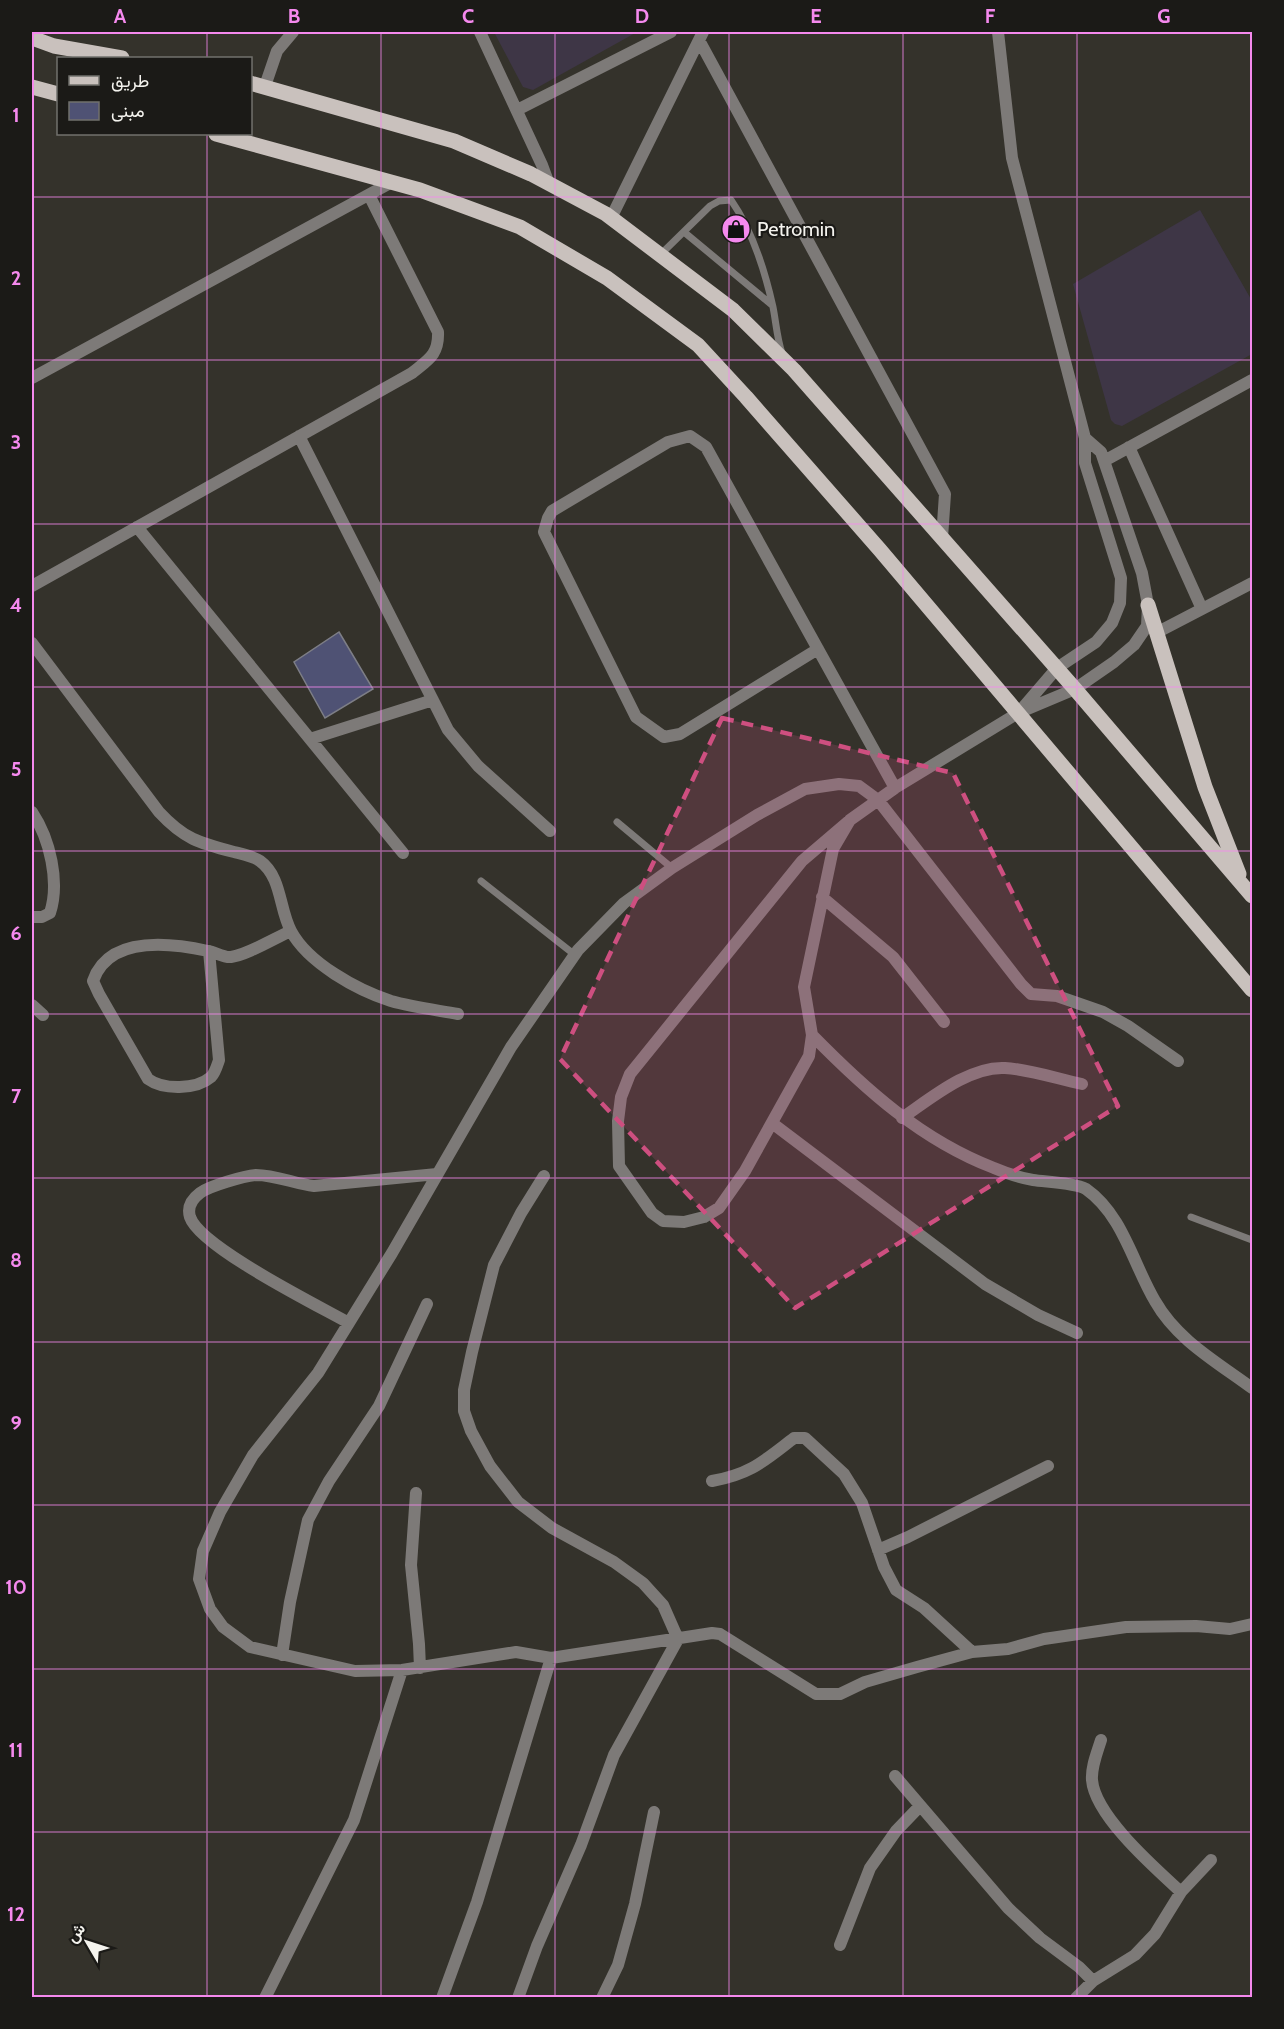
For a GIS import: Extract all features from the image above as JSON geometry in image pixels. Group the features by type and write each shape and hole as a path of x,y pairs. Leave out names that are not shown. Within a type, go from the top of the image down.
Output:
{"main road":[{"path":"32,38 54,45 117,57"},
{"path":"258,84 454,141 549,184 611,218 732,310 785,361 1058,668 1248,891"},
{"path":"32,87 57,94"},
{"path":"220,135 420,190 520,227 607,278 698,345 754,406 1018,713 1252,990"},
{"path":"1148,605 1205,787 1248,891"}],"street":[{"path":"258,84 278,51 293,32"},
{"path":"480,32 549,184"},
{"path":"517,110 671,32"},
{"path":"998,32 1012,158 1085,438 1085,463 1121,578 1120,603 1112,623 1096,642 1058,668 1018,713"},
{"path":"611,218 701,36"},
{"path":"701,36 945,494 942,538"},
{"path":"32,378 392,182"},
{"path":"32,586 412,373 433,356 439,343 438,332 369,195"},
{"path":"1104,461 1252,380"},
{"path":"299,436 448,730 478,766 550,831"},
{"path":"818,649 680,735 664,737 636,717 544,532 548,518 552,511 668,442 690,436 706,447 896,788"},
{"path":"850,820 833,849 804,987 812,1035 809,1056 746,1171 719,1208 704,1217 684,1222 663,1221 652,1213 619,1166 618,1121 621,1097 630,1074 802,861 850,820 896,788 1018,713 1076,689 1134,645 1147,626 1148,605 1142,573 1101,452 1085,438"},
{"path":"1129,447 1202,609"},
{"path":"137,528 403,853"},
{"path":"1156,633 1252,583"},
{"path":"32,643 159,812 172,826 182,834 204,844 259,860 270,871 291,931 321,964 356,987 392,1001 458,1014"},
{"path":"310,739 433,700"},
{"path":"1178,1061 1128,1026 1103,1012 1057,996 1031,994 878,800 859,786 839,784 805,789 757,815 672,868 624,903 575,955 511,1047 318,1373 253,1455 220,1512 203,1551 199,1579 210,1609 216,1618 250,1647 355,1671 420,1668 516,1652 550,1658 712,1633 720,1634 816,1694 840,1695 865,1682 972,1652 1008,1649 1044,1640 1126,1627 1196,1626 1230,1629 1252,1624"},
{"path":"32,812 39,823 49,850 54,900 50,913 42,917 32,917"},
{"path":"822,897 894,957 944,1022"},
{"path":"209,951 219,1060 217,1069 210,1078 188,1086 157,1086 148,1079 99,994 93,981 96,972 105,962 124,950 142,944 209,951 230,957 291,931"},
{"path":"32,1005 43,1015"},
{"path":"812,1035 858,1082 902,1118 951,1148 993,1168 1030,1180 1084,1188 1101,1203 1111,1216 1154,1300 1168,1321 1191,1345 1252,1388"},
{"path":"902,1118 949,1087 984,1070 1005,1068 1082,1084"},
{"path":"772,1123 985,1284 1038,1315 1077,1334"},
{"path":"349,1323 259,1273 216,1244 192,1222 189,1209 193,1198 205,1190 254,1175 277,1177 296,1184 314,1186 437,1174"},
{"path":"544,1176 494,1264 464,1390 464,1411 471,1431 490,1466 518,1502 552,1528 614,1562 643,1583 663,1605 678,1639"},
{"path":"282,1655 290,1602 308,1520 329,1481 379,1406 400,1357 427,1304"},
{"path":"712,1481 730,1478 756,1468 794,1438 805,1438 844,1474 862,1503 890,1581 896,1590 924,1608 972,1652"},
{"path":"878,1550 1048,1466"},
{"path":"416,1492 411,1565 420,1644 420,1668"},
{"path":"518,1998 537,1946 581,1845 614,1755 678,1639"},
{"path":"442,1998 477,1902 550,1658"},
{"path":"265,1998 354,1820 402,1670"},
{"path":"1101,1740 1093,1766 1092,1782 1100,1803 1144,1858 1181,1892"},
{"path":"895,1776 1008,1908 1040,1938 1079,1967 1093,1981"},
{"path":"840,1945 870,1868 896,1831 920,1806"},
{"path":"602,1998 618,1965 635,1905 654,1812"},
{"path":"1076,1998 1093,1981 1135,1955 1149,1941 1181,1892 1211,1860"}],"lane":[{"path":"660,255 710,206 719,201 730,200 747,226 772,304 785,361"},
{"path":"684,232 772,304"},
{"path":"617,822 672,868"},
{"path":"481,881 575,955"},
{"path":"1191,1217 1252,1240"}],"highlighted area":[{"path":"722,718 953,773 1118,1106 795,1308 560,1059"}],"shaded area":[{"path":"494,32 637,32 533,90 523,87"},
{"path":"1200,210 1252,301 1252,354 1122,426 1115,424 1111,420 1073,284"}],"building":[{"path":"339,632 373,689 325,718 294,662"}],"place":[{"name":"Petromin","path":"736,229"}]}
